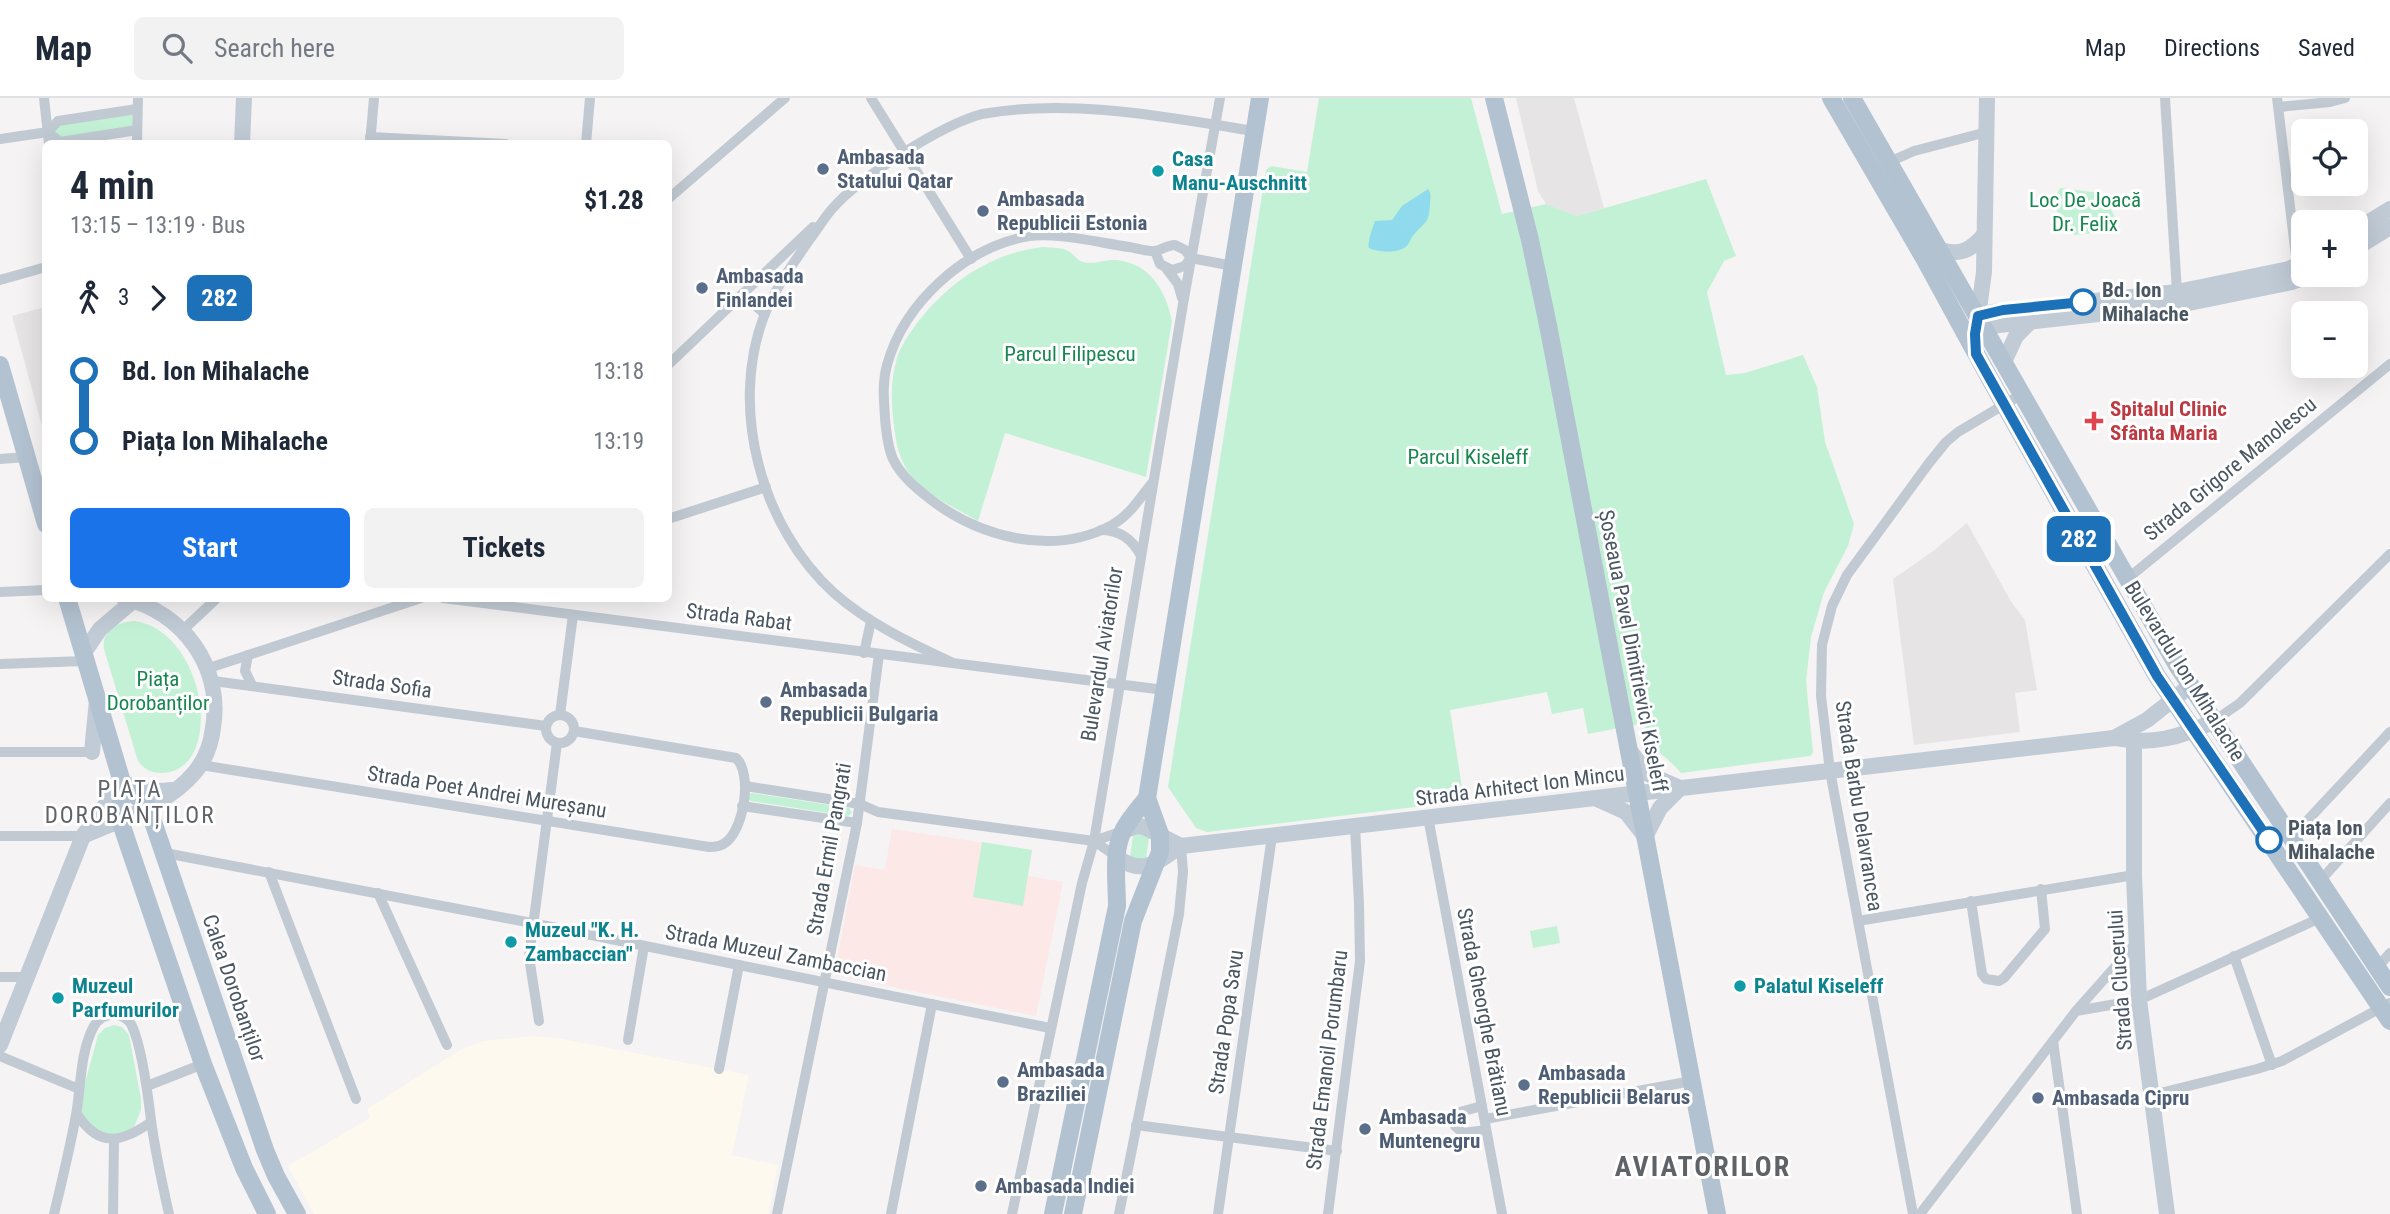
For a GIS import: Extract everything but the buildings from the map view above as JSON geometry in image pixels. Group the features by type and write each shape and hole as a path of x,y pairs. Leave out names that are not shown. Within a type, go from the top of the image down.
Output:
{"main road":[{"path":"1053,1214 1117,902 1117,857 1123,831 1147,798 1260,98"},
{"name":"Șoseaua Pavel Dimitrievici Kiseleff","path":"1494,98 1546,312 1717,1214"},
{"name":"Bulevardul Ion Mihalache","path":"1830,98 1932,254 1985,319 2004,362 2190,686 2390,986"},
{"name":"Bulevardul Ion Mihalache","path":"1852,98 1889,162 1932,254"},
{"name":"Bulevardul Ion Mihalache","path":"1985,319 1976,354 2114,602 2172,700 2320,918 2387,1011"},
{"path":"0,365 42,511"},
{"name":"Calea Dorobanților","path":"68,602 122,782 120,820 127,843 203,1064 244,1168 266,1214"},
{"name":"Calea Dorobanților","path":"122,782 148,807 265,1150 276,1177 297,1214"},
{"path":"1073,1214 1138,905 1158,861 1160,834 1147,798"}],"street":[{"path":"44,98 48,138"},
{"path":"242,140 244,98"},
{"path":"370,140 374,98"},
{"path":"586,140 590,98"},
{"path":"672,196 785,98"},
{"path":"870,98 971,259"},
{"name":"Bulevardul Aviatorilor","path":"1013,1214 1050,1028 1094,841 1220,98"},
{"path":"1985,319 1987,98"},
{"path":"2165,98 2177,292"},
{"path":"2294,210 2278,103 2330,102 2345,98"},
{"path":"48,138 58,121 138,103 137,140"},
{"path":"672,361 858,184 952,125 1008,109 1043,106 1103,107 1254,131"},
{"path":"73,140 137,130"},
{"path":"1889,162 1914,150 1987,132"},
{"path":"0,139 48,138"},
{"path":"831,209 789,268 765,314 754,352 749,407 752,441 766,487 787,531 817,576 871,621 951,662"},
{"path":"2368,223 2390,209"},
{"path":"2368,241 2390,227"},
{"path":"1932,254 1965,252 1984,235"},
{"path":"1154,480 1123,518 1101,530 1060,540 1027,540 979,528 941,508 909,482 893,458 883,395 887,366 897,339 927,295 944,278 971,259 1007,242 1031,236 1052,236 1155,251 1175,245 1185,250 1191,258 1233,266"},
{"path":"1155,251 1160,264 1178,284 1183,304"},
{"path":"1166,268 1179,269 1191,258"},
{"path":"0,280 42,268"},
{"path":"1985,319 2177,292 2291,269"},
{"path":"1985,319 2029,323 2179,305 2291,282"},
{"path":"742,294 765,314"},
{"path":"2004,362 2016,336 2029,323"},
{"name":"Strada Grigore Manolescu","path":"2127,579 2390,364"},
{"name":"Strada Barbu Delavrancea","path":"1913,1214 1830,771 1822,707 1821,667 1827,625 1840,589 1877,532 1946,442 1972,422 2022,394"},
{"path":"0,459 26,457"},
{"path":"672,518 766,487"},
{"path":"1101,530 1116,532 1132,541 1141,556"},
{"path":"2214,721 2239,703 2390,554"},
{"path":"0,592 42,590"},
{"path":"0,664 84,658 100,629 127,602"},
{"path":"83,836 148,807 177,789 201,765 210,744 216,704 211,674 199,651 168,619 136,602"},
{"path":"182,631 213,602"},
{"path":"211,674 248,655 409,602"},
{"name":"Strada Rabat","path":"480,602 1164,690"},
{"path":"539,611 540,602"},
{"path":"560,715 573,615"},
{"path":"864,653 871,621"},
{"name":"Strada Ermil Pangrati","path":"777,1214 857,823 879,654"},
{"path":"248,655 246,671 252,685"},
{"name":"Strada Sofia","path":"211,674 252,685 546,726"},
{"name":"Strada Arhitect Ion Mincu","path":"2114,738 2139,725 2190,686"},
{"path":"0,752 92,752 97,700"},
{"path":"560,715 570,720 574,731 566,742 557,743 547,735 546,726 549,719 560,715"},
{"name":"Strada Arhitect Ion Mincu","path":"1158,861 1181,846 1272,835 2114,738 2155,741 2214,721"},
{"path":"574,731 730,756 739,761 745,786 860,804 878,811 1094,841 1137,867 1158,861"},
{"path":"2291,838 2390,732"},
{"name":"Strada Clucerului","path":"2134,741 2138,1000 2167,1214"},
{"path":"539,1021 529,957 557,743"},
{"path":"1629,750 1648,774 1680,788 1660,808 1645,837"},
{"name":"Strada Poet Andrei Mureșanu","path":"201,765 709,847 719,846 732,836 740,818 745,786"},
{"path":"0,1045 83,836 122,782 152,792 177,789"},
{"path":"1594,798 1626,812 1645,837"},
{"path":"2320,881 2390,803"},
{"path":"742,806 857,823 866,815 878,811"},
{"name":"Strada Gheorghe Brătianu","path":"1428,817 1502,1214"},
{"name":"Strada Emanoil Porumbaru","path":"1328,1214 1360,961 1355,826"},
{"path":"1094,841 1144,827 1181,846 1183,872 1179,914 1119,1214"},
{"name":"Strada Popa Savu","path":"1218,1214 1272,835"},
{"path":"0,836 104,836 127,843"},
{"name":"Strada Muzeul Zambaccian","path":"165,853 532,923 1050,1028"},
{"path":"269,872 356,1099"},
{"path":"1858,921 2134,875"},
{"path":"1971,901 1982,974 1986,979 1999,981 2045,929 2042,890"},
{"path":"378,893 447,1045"},
{"path":"2076,1011 2138,1000 2320,918"},
{"path":"1920,1214 2076,1011 2137,942"},
{"path":"628,1040 644,946"},
{"path":"2377,968 2390,953"},
{"path":"2234,956 2272,1065"},
{"path":"719,1069 738,965"},
{"path":"0,977 27,977"},
{"path":"891,1214 932,1004"},
{"path":"2152,1095 2272,1065 2387,1011"},
{"path":"54,1214 77,1114 90,1034 94,1024 107,1015 123,1016 133,1028 147,1086 151,1122 169,1214"},
{"path":"2053,1041 2077,1214"},
{"path":"0,1056 79,1089"},
{"path":"147,1086 203,1064"},
{"path":"1482,1106 1461,1110 1457,1114 1455,1125 1458,1131 1463,1133 1485,1125 1692,1081"},
{"path":"77,1114 95,1134 114,1140 136,1133 151,1122"},
{"path":"1136,1125 1336,1151"},
{"path":"113,1214 114,1140"}],"shaded area":[{"path":"1516,98 1574,98 1604,208 1577,216 1546,204 1538,191"},
{"path":"42,308 42,426 12,316"},
{"path":"1967,523 2012,603 2025,620 2037,690 2015,693 2020,732 1914,745 1893,579"},
{"path":"892,829 1032,850 1028,876 1063,882 1036,1016 834,975 855,865 885,870"},
{"path":"531,1036 557,1038 749,1075 732,1155 778,1165 768,1214 314,1214 288,1166 370,1118 367,1109 460,1050 483,1041"}],"green space":[{"name":"Parcul Kiseleff","path":"1319,98 1471,98 1502,214 1546,204 1577,216 1706,179 1736,256 1724,261 1707,292 1726,375 1745,373 1803,355 1817,387 1825,442 1854,524 1848,546 1824,592 1811,637 1806,681 1813,753 1810,756 1681,773 1654,746 1644,723 1588,734 1583,708 1552,714 1547,692 1450,710 1464,801 1207,832 1196,828 1168,787 1266,170 1271,166 1307,172"},
{"path":"137,109 137,130 73,140 58,140 48,132 58,121"},
{"name":"Loc De Joacă Dr. Felix","path":"2060,188 2100,193 2117,222 2103,232 2074,235 2052,204"},
{"name":"Parcul Filipescu","path":"1043,247 1067,250 1083,262 1128,262 1147,273 1166,299 1172,321 1146,477 1005,433 978,521 926,490 912,477 903,463 896,440 892,410 895,365 904,342 915,326 955,284 1005,256"},
{"name":"Piața Dorobanților","path":"134,621 159,630 178,648 192,673 199,700 200,727 195,750 182,767 161,773 148,770 138,761 104,649 105,637 112,628"},
{"path":"752,793 849,808 852,813 848,816 751,801 748,799"},
{"path":"1142,832 1149,838 1146,859 1141,861 1130,857 1133,836"},
{"path":"982,842 1032,850 1023,906 973,897"},
{"path":"1557,926 1560,943 1533,948 1530,931"},
{"path":"114,1025 122,1027 129,1035 141,1099 141,1110 134,1127 115,1136 94,1130 83,1116 81,1108 82,1094 98,1035 105,1028"}],"water":[{"path":"1428,189 1430,196 1427,220 1406,247 1390,251 1369,248 1375,221 1392,220 1402,206"}],"bus line":[{"name":"282","path":"2083,302 2003,310 1978,316 1976,354 2157,676 2269,840"}],"place":[{"name":"Ambasada Statului Qatar","path":"823,169"},
{"name":"Casa Manu-Auschnitt","path":"1158,171"},
{"name":"Ambasada Republicii Estonia","path":"983,211"},
{"name":"Ambasada Finlandei","path":"702,288"},
{"name":"Bd. Ion Mihalache","path":"2083,302"},
{"name":"Spitalul Clinic Sfânta Maria","path":"2094,421"},
{"name":"Ambasada Republicii Bulgaria","path":"766,702"},
{"name":"Piața Ion Mihalache","path":"2269,840"},
{"name":"Muzeul \"K. H. Zambaccian\"","path":"511,942"},
{"name":"Palatul Kiseleff","path":"1740,986"},
{"name":"Muzeul Parfumurilor","path":"58,998"},
{"name":"Ambasada Braziliei","path":"1003,1082"},
{"name":"Ambasada Republicii Belarus","path":"1524,1085"},
{"name":"Ambasada Cipru","path":"2038,1098"},
{"name":"Ambasada Muntenegru","path":"1365,1129"},
{"name":"Ambasada Indiei","path":"981,1186"}],"district":[{"name":"PIAȚA DOROBANȚILOR","path":"130,802"},
{"name":"AVIATORILOR","path":"1703,1166"}]}
